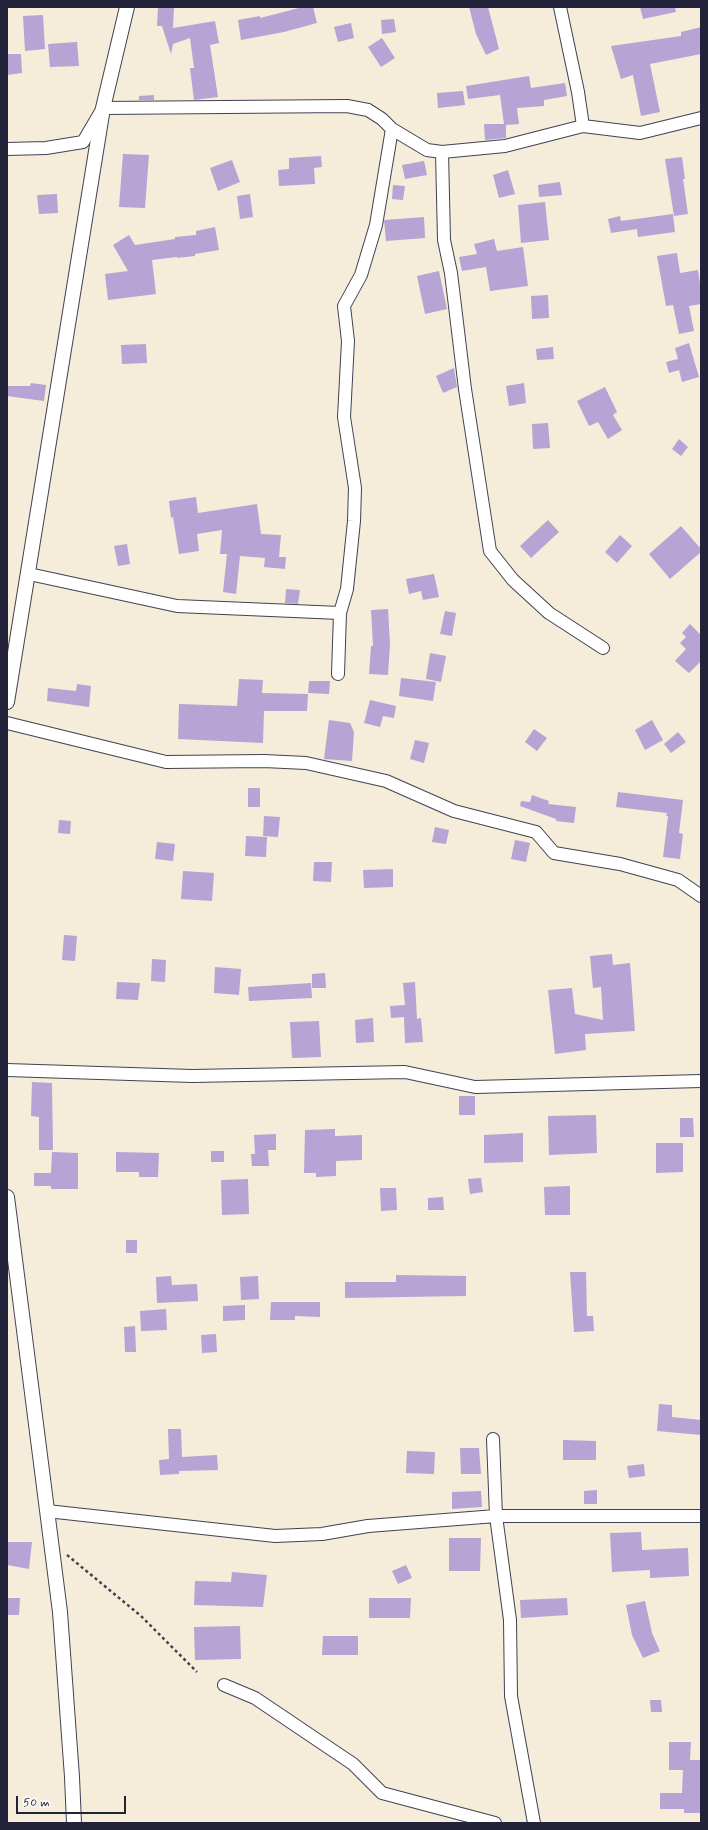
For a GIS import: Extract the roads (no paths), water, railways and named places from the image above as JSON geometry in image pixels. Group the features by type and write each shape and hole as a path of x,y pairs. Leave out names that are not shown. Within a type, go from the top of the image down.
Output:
{"street":[{"path":"7,702 29,574 103,108 127,7"},
{"path":"560,7 578,92 583,126"},
{"path":"103,108 347,106 368,110 382,119 392,129 427,150 442,152 505,146 583,126 640,134 701,118"},
{"path":"7,149 46,148 83,142 103,108"},
{"path":"338,674 340,613 347,589 354,522 355,488 344,417 348,341 344,306 360,275 376,226 392,129"},
{"path":"442,152 444,240 451,273 465,389 490,551 513,580 549,613 603,648"},
{"path":"29,574 178,606 340,613"},
{"path":"7,722 166,762 264,761 306,763 386,781 454,811 536,832 554,853 620,864 678,880 701,896"},
{"path":"7,1070 192,1076 405,1072 475,1087 701,1081"},
{"path":"7,1197 60,1612 74,1823"},
{"path":"493,1439 496,1516 510,1620 511,1696 534,1823"},
{"path":"47,1510 275,1536 322,1534 368,1526 496,1516 701,1516"},
{"path":"224,1685 255,1698 347,1760 382,1793 495,1823"}]}
